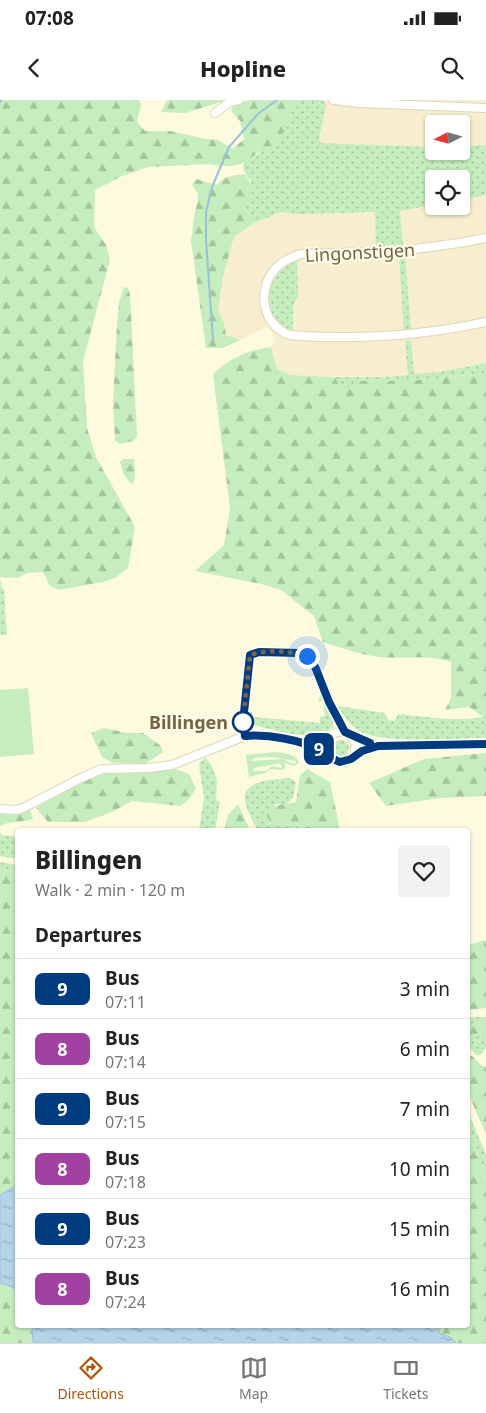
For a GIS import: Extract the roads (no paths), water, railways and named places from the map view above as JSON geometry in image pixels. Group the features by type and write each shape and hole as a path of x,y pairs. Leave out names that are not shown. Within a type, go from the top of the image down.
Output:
{"street":[{"path":"215,113 230,102 239,100"},
{"path":"334,100 393,105 486,108"},
{"name":"Lingonstigen","path":"486,238 401,251 301,254 286,260 276,268 268,279 264,294 266,310 272,323 285,333 297,336 408,336 486,322"},
{"path":"245,736 243,722 250,655 259,652 298,653 307,656 312,661 329,702 356,744 354,755"},
{"path":"307,744 334,734 348,734 378,746"},
{"path":"0,809 16,810 25,807 83,777 102,770 172,765 245,736 258,735 307,744 327,753"},
{"path":"330,737 326,745 327,753 330,758 340,762 351,759 354,755 378,746 486,744"}],"water":[{"path":"15,1186 15,1289 0,1283 0,1195"},
{"path":"32,1328 439,1328 440,1334 450,1337 456,1343 33,1343"}],"waterway":[{"path":"213,340 206,240 206,212 212,187 229,147 258,114 277,100"}],"place":[{"name":"Billingen","path":"243,722"}]}
